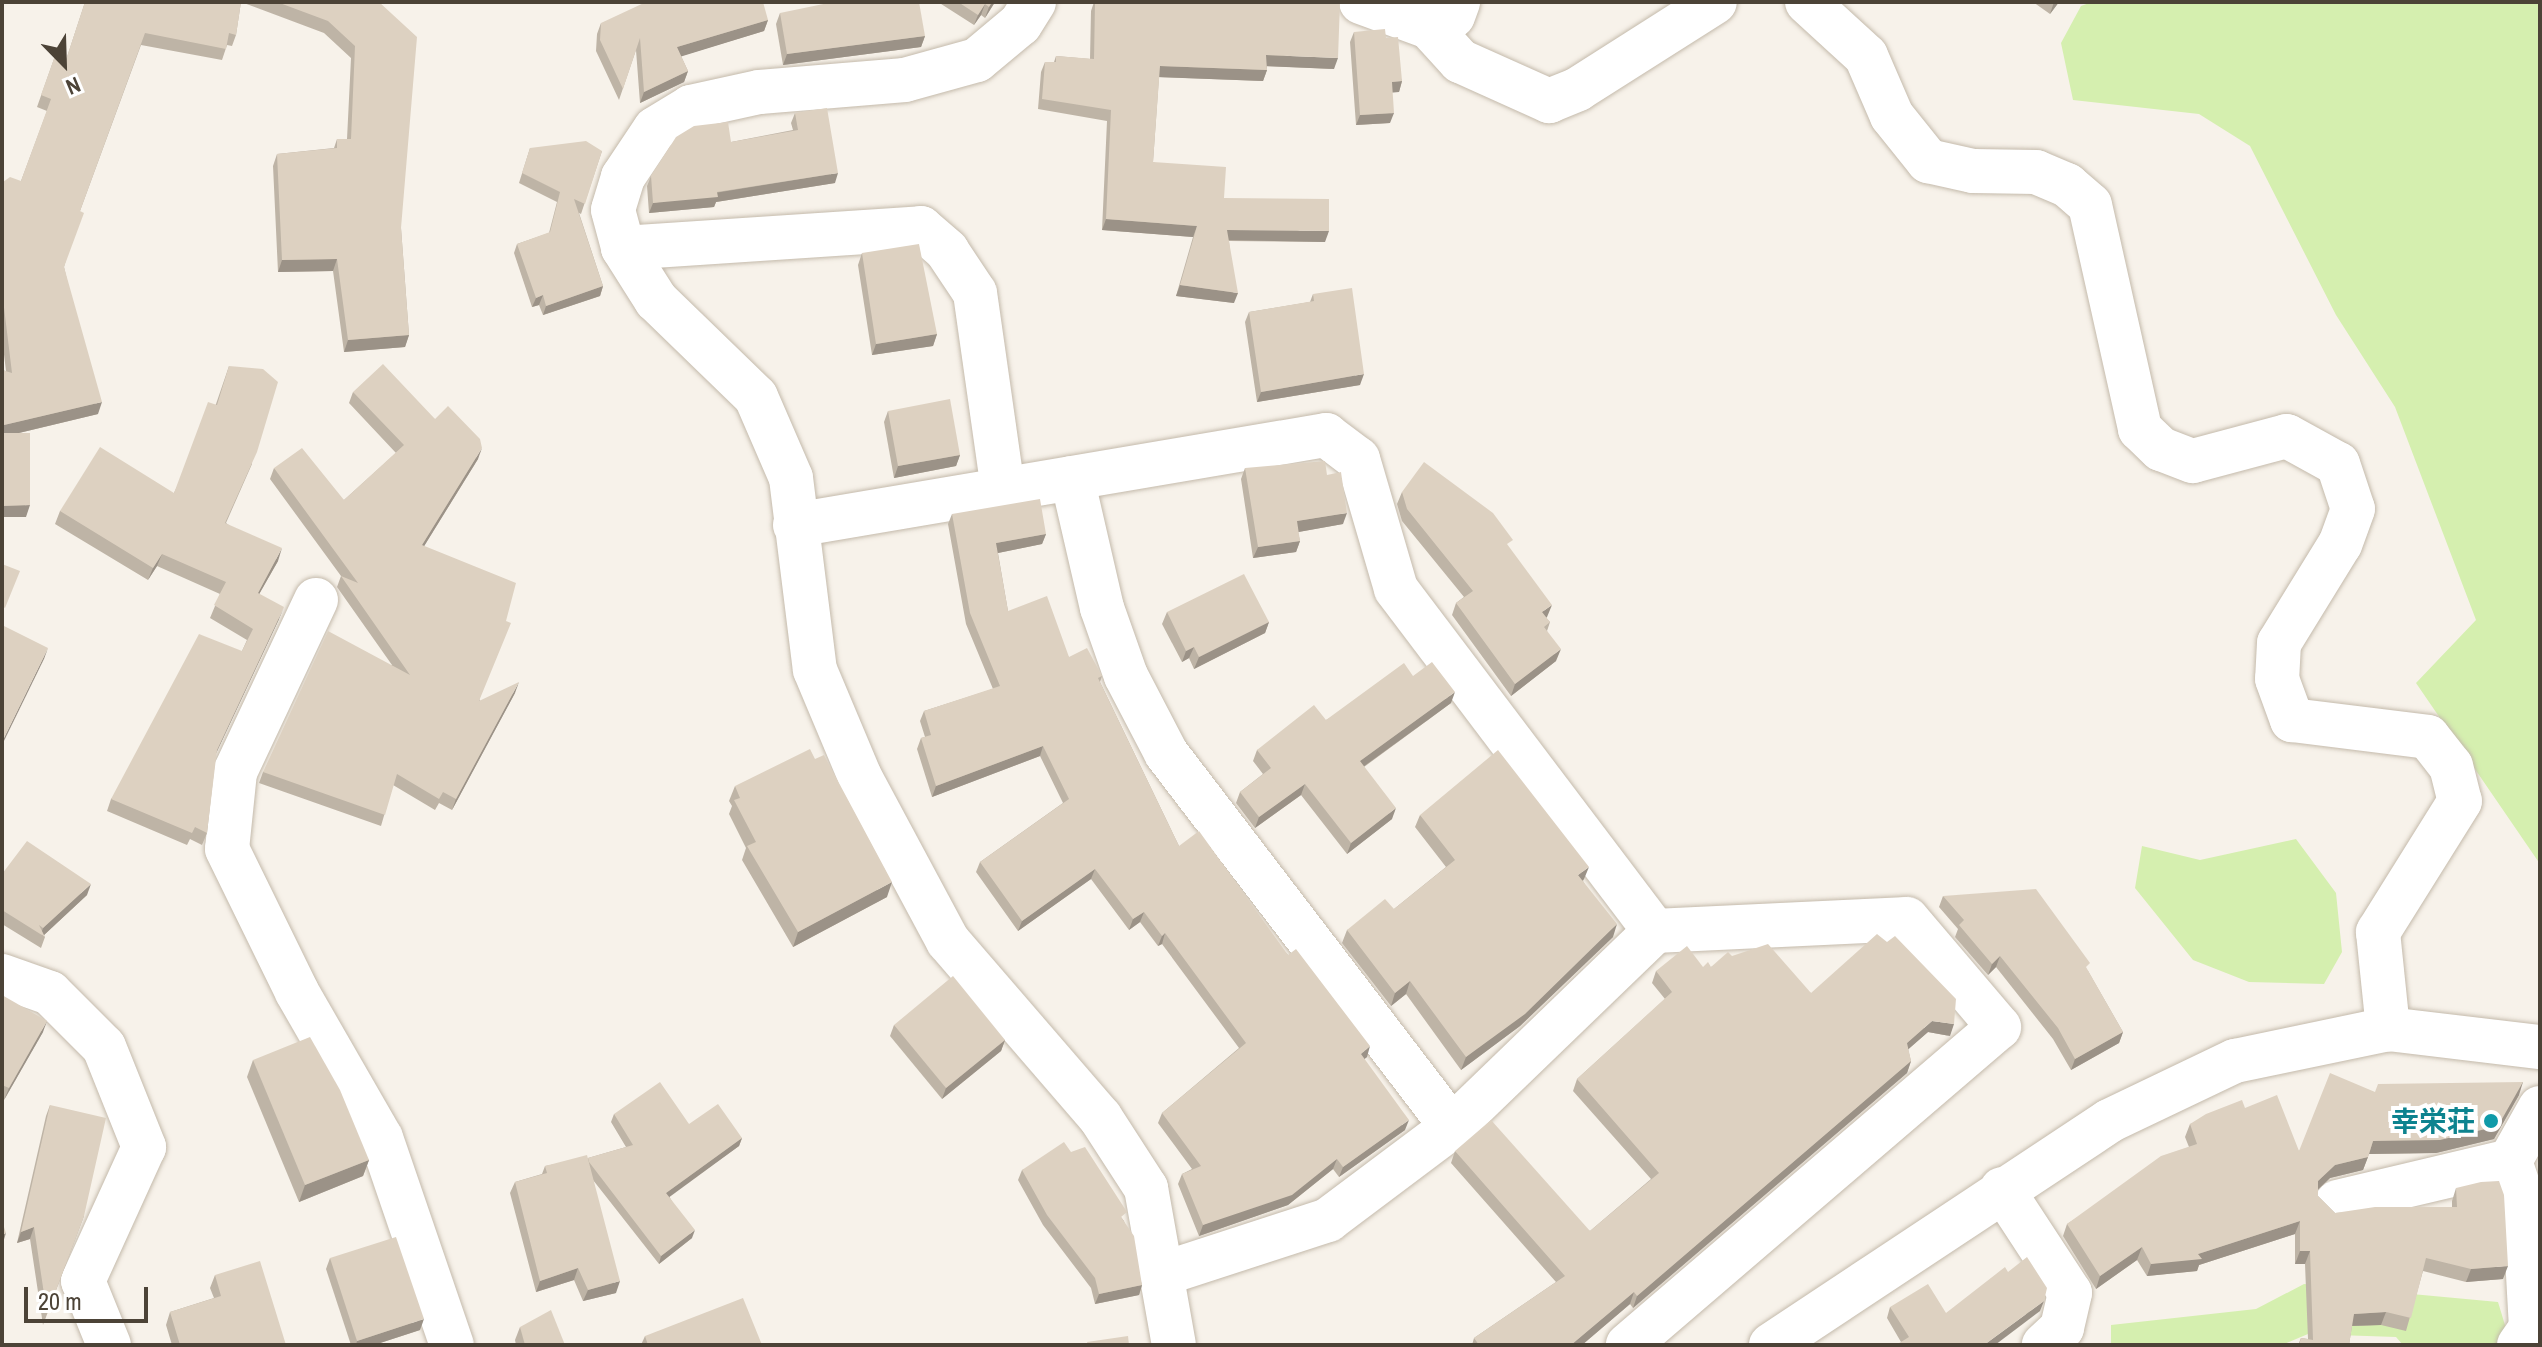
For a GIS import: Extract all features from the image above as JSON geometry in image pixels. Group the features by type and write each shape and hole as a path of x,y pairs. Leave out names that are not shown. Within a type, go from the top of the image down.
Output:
{"street":[{"path":"1034,2 1020,24 977,60 905,80 759,92 691,107 655,129 623,177 613,210 623,248 656,300 756,397 791,478 815,670 860,777 948,941 1100,1117 1146,1188 1174,1345"},
{"path":"1361,2 1444,15 1460,61 1549,101 1578,89 1715,2"},
{"path":"1807,2 1866,56 1892,116 1928,161 1973,171 2036,172 2067,185 2090,205 2140,429 2161,449 2193,461 2287,436 2338,464 2353,509 2340,544 2279,643 2277,679 2292,720 2428,737 2451,766 2460,801 2378,932 2388,1029"},
{"path":"623,248 921,228 947,251 975,293 1003,489"},
{"path":"795,525 1326,435 1358,459 1396,589 1655,931"},
{"path":"1072,478 1102,608 1121,663 1166,753 1452,1127"},
{"path":"316,600 235,772 227,849 297,992 381,1138 452,1345"},
{"path":"1162,1274 1328,1220 1452,1127 1655,931 1907,919 1999,1027 1628,1345"},
{"path":"2,976 50,993 104,1047 144,1147 83,1281 109,1345"},
{"path":"1771,1345 2002,1189 2109,1121 2235,1061 2388,1029 2540,1047"},
{"path":"2337,1202 2510,1161 2540,1108"},
{"path":"2510,1161 2524,1203 2531,1328 2519,1345"},
{"path":"2002,1189 2070,1293 2062,1328 2044,1345"}],"green space":[{"path":"2092,2 2540,2 2540,864 2416,683 2476,620 2395,407 2336,315 2250,146 2199,114 2073,100 2061,43 2081,6"},
{"path":"2296,839 2336,893 2342,952 2324,984 2249,982 2193,960 2135,888 2142,846 2200,860"},
{"path":"2304,1284 2498,1302 2511,1345 2403,1345 2396,1337 2308,1334 2282,1345 2111,1345 2111,1325 2256,1309"}],"building":[{"path":"85,2 241,2 236,35 229,33 226,49 145,33 80,211 84,213 64,267 102,402 4,425 2,370 12,373 2,291 2,186 10,177 21,181 51,99 41,95 55,56 66,60"},
{"path":"277,2 379,2 417,37 401,228 409,335 348,340 337,259 282,260 277,154 337,148 337,139 351,139 355,46 328,21"},
{"path":"646,2 763,2 768,20 677,47 688,71 644,92 640,38 623,89 600,40 601,23"},
{"path":"833,2 919,2 925,36 787,54 780,13"},
{"path":"958,2 992,2 989,7 985,4 978,15"},
{"path":"1095,2 1340,2 1338,58 1266,55 1267,70 1160,66 1153,162 1226,167 1224,198 1329,199 1329,231 1227,230 1238,293 1180,285 1197,226 1106,219 1111,110 1042,99 1045,62 1056,62 1056,56 1094,59"},
{"path":"1385,29 1386,38 1398,37 1402,81 1392,82 1394,113 1360,115 1354,32"},
{"path":"827,108 838,173 717,192 718,197 653,203 651,176 676,137 694,126 728,122 731,142 798,130 795,113"},
{"path":"586,141 602,151 585,204 574,199 603,286 546,306 543,295 536,298 517,244 550,232 560,192 522,173 530,148"},
{"path":"919,244 937,334 876,344 862,253"},
{"path":"1352,288 1364,374 1261,392 1249,312 1314,301 1313,294"},
{"path":"383,364 435,419 448,406 480,439 482,448 422,545 516,583 506,621 511,623 479,701 519,682 456,799 443,792 439,799 397,774 385,815 263,772 328,631 410,675 341,576 358,583 274,468 302,448 344,500 404,445 353,392"},
{"path":"229,366 263,369 278,382 257,452 225,523 282,548 258,593 284,607 217,750 207,833 195,827 192,833 111,799 199,634 242,651 253,629 214,605 226,582 162,554 153,568 60,511 100,447 174,493 208,402 217,405"},
{"path":"950,399 960,455 898,466 888,411"},
{"path":"2,433 30,433 30,505 2,506"},
{"path":"1325,461 1327,475 1341,472 1347,513 1297,521 1300,541 1258,547 1245,468"},
{"path":"1424,462 1493,513 1513,540 1507,544 1552,605 1542,612 1550,622 1544,627 1561,649 1515,684 1456,603 1473,591 1407,509 1402,492"},
{"path":"1040,499 1046,534 996,543 1008,611 1047,596 1069,657 1087,648 1102,676 1098,678 1179,846 1199,831 1288,955 1296,949 1370,1046 1361,1054 1409,1120 1343,1167 1337,1159 1292,1195 1203,1225 1182,1174 1201,1166 1162,1113 1246,1043 1165,933 1162,936 1144,912 1133,919 1095,869 1022,921 980,862 1069,799 1043,746 936,786 921,738 931,735 924,711 1000,686 970,613 952,514"},
{"path":"2,564 20,571 5,608 2,606"},
{"path":"1244,574 1269,622 1199,657 1194,647 1186,651 1167,612"},
{"path":"2,625 48,648 2,742"},
{"path":"1432,662 1455,692 1360,761 1396,808 1351,843 1305,784 1259,817 1240,792 1271,768 1257,750 1314,705 1326,720 1404,663 1413,676"},
{"path":"810,749 815,759 824,755 892,882 798,932 747,846 756,842 734,800 740,798 735,786"},
{"path":"1498,750 1589,867 1578,875 1617,924 1525,1014 1466,1057 1410,981 1395,993 1347,930 1385,899 1394,909 1455,860 1420,815"},
{"path":"27,841 91,884 43,928 39,925 45,937 2,910 2,874"},
{"path":"2036,889 2090,963 2086,967 2123,1032 2075,1059 2058,1028 2000,956 1992,964 1959,925 1964,920 1943,896"},
{"path":"1877,934 1887,942 1895,936 1956,999 1954,1024 1932,1021 1907,1043 1911,1061 1637,1296 1634,1292 1571,1345 1479,1345 1474,1338 1565,1276 1455,1151 1491,1120 1590,1231 1659,1173 1577,1079 1672,992 1656,971 1687,946 1703,967 1708,962 1711,967 1728,952 1732,956 1768,944 1811,993"},
{"path":"953,976 1005,1040 946,1088 894,1025"},
{"path":"2,995 47,1021 9,1088 2,1085"},
{"path":"310,1037 340,1090 369,1160 305,1185 253,1060"},
{"path":"2330,1073 2375,1092 2378,1084 2523,1082 2498,1126 2440,1140 2373,1141 2368,1157 2335,1165 2318,1181 2318,1196 2335,1213 2375,1207 2457,1207 2456,1188 2499,1181 2504,1195 2508,1266 2471,1269 2426,1258 2411,1318 2386,1312 2354,1314 2349,1345 2299,1345 2301,1338 2313,1340 2310,1251 2300,1251 2300,1221 2198,1254 2202,1259 2151,1264 2142,1247 2100,1276 2067,1224 2161,1156 2197,1144 2190,1124 2242,1100 2245,1108 2277,1095 2299,1151"},
{"path":"660,1082 689,1124 718,1104 742,1138 666,1193 695,1230 661,1256 588,1158 633,1145 614,1114"},
{"path":"50,1105 106,1118 84,1216 47,1314 34,1227 21,1232"},
{"path":"1064,1142 1071,1152 1085,1147 1127,1212 1121,1217 1134,1236 1142,1285 1099,1294 1095,1278 1047,1215 1022,1170"},
{"path":"587,1155 620,1281 588,1290 578,1268 540,1281 515,1182 547,1173 545,1166"},
{"path":"396,1237 424,1319 357,1341 330,1258"},
{"path":"2027,1257 2047,1288 2044,1301 1984,1345 1896,1345 1909,1337 1890,1307 1928,1284 1946,1313 2005,1267 2008,1272"},
{"path":"260,1261 286,1345 180,1345 170,1312 221,1296 215,1275"},
{"path":"743,1298 762,1345 648,1345 645,1336"},
{"path":"551,1310 565,1345 525,1345 520,1327"},
{"path":"1128,1336 1129,1345 1088,1345 1087,1342"}],"place":[{"name":"幸栄荘","path":"2491,1121"}]}
